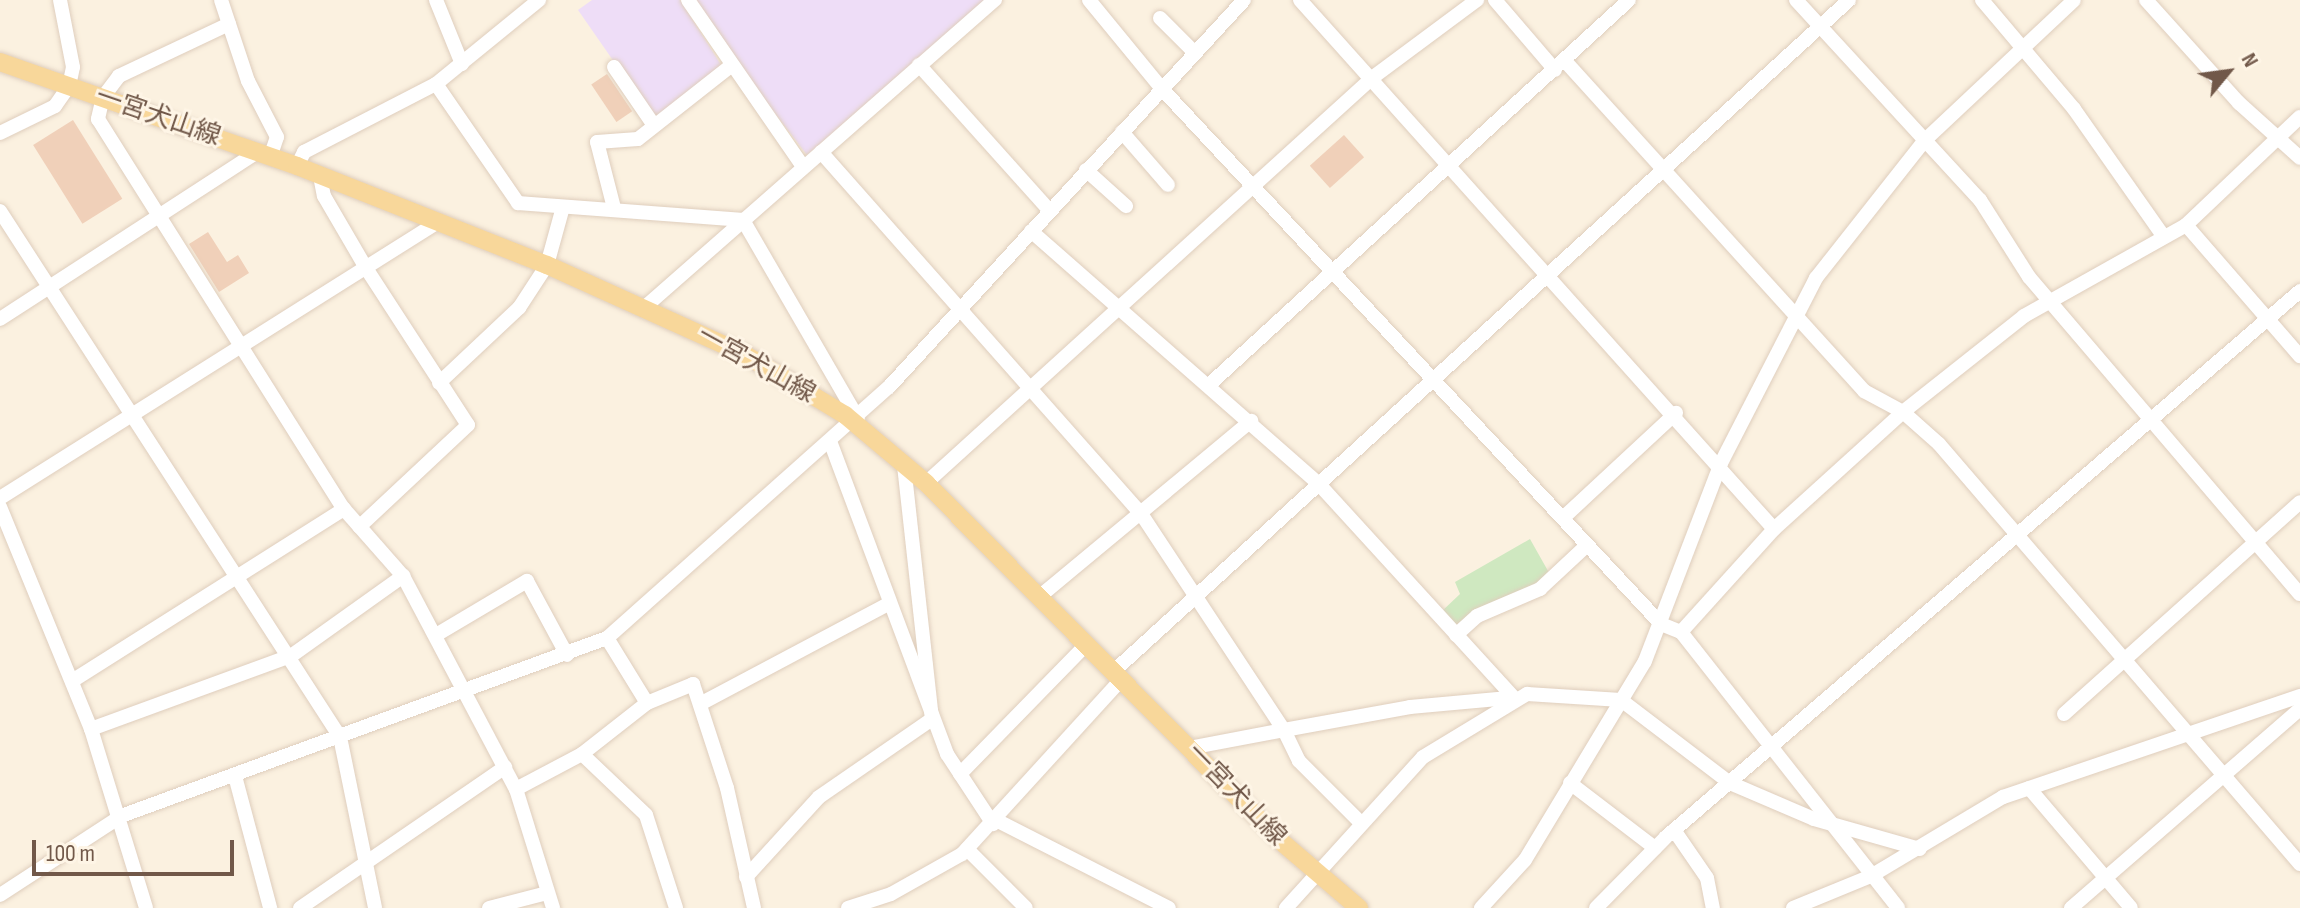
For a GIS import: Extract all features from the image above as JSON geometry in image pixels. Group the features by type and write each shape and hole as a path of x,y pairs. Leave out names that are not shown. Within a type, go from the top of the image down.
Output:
{"main road":[{"name":"一宮犬山線","path":"0,62 297,166 547,265 744,354 855,420 926,483 1316,874 1359,908"}],"street":[{"path":"0,133 55,106 69,86 73,67 60,0"},
{"path":"0,319 159,216 264,154 277,137 221,0"},
{"path":"436,0 462,64"},
{"path":"297,166 304,152 436,84 539,0"},
{"path":"688,0 803,167"},
{"path":"645,307 995,0"},
{"path":"1089,0 1162,89 1256,183 1587,545 1661,624 1681,632 1769,750 1898,908"},
{"path":"0,895 121,816 607,638 855,420 1244,0"},
{"path":"1300,0 1721,463 1774,529"},
{"path":"926,483 1031,384 1120,308 1372,78 1477,0"},
{"path":"1495,0 1665,168 1864,391 1903,412 1939,444 2122,662 2300,864"},
{"path":"1796,0 1980,200 2048,300 2300,594"},
{"path":"848,908 866,905 932,873 967,849 995,822 1118,675 1197,593 1849,0"},
{"path":"1982,0 2024,45 2164,237"},
{"path":"1487,906 1525,860 1621,700 1661,624 1721,463 1797,314 1846,235 1925,140 2074,0"},
{"path":"2146,0 2300,158"},
{"path":"1210,384 1559,65 1622,2"},
{"path":"1160,18 1195,53"},
{"path":"229,24 119,76 103,97 98,119 344,509 403,576 516,789 553,908"},
{"path":"614,208 597,142 638,139 653,124 732,65"},
{"path":"919,65 1049,210"},
{"path":"614,67 653,124"},
{"path":"436,84 518,203 743,220"},
{"path":"1681,632 1774,529 1903,412 2048,300 2186,225 2300,117"},
{"path":"1122,132 1168,185"},
{"path":"821,152 1031,384 1140,512 1197,593 1284,730 1299,761 1359,821"},
{"path":"1086,170 1126,206"},
{"path":"320,176 324,196 366,268 468,425 359,527"},
{"path":"439,383 519,308 547,265 563,207"},
{"path":"0,211 291,656 340,737 375,908"},
{"path":"743,220 855,420"},
{"path":"0,498 438,222"},
{"path":"2186,225 2300,356"},
{"path":"1031,231 1210,384 1317,482 1513,697"},
{"path":"1596,908 1674,830 2300,291"},
{"path":"1564,517 1676,413"},
{"path":"1039,597 1251,421"},
{"path":"830,441 932,719 960,774 995,822 1169,908"},
{"path":"904,465 932,719"},
{"path":"2064,714 2300,502"},
{"path":"0,507 91,729 121,816 146,908"},
{"path":"72,681 344,509"},
{"path":"1456,635 1477,616 1540,589 1587,545"},
{"path":"91,729 291,656 403,576"},
{"path":"436,635 527,581 567,655"},
{"path":"700,704 890,603"},
{"path":"607,638 647,703"},
{"path":"960,774 1086,645"},
{"path":"516,789 582,754 647,703 693,684 754,908"},
{"path":"1190,748 1410,707 1556,692 1621,700 1730,783 1829,824 1920,849"},
{"path":"1793,908 1871,876 2029,788 2300,696"},
{"path":"1286,908 1359,821 1423,757 1513,697"},
{"path":"2071,908 2300,709"},
{"path":"746,877 804,810 932,719"},
{"path":"582,754 646,815 676,908"},
{"path":"309,905 505,767"},
{"path":"235,776 270,908"},
{"path":"1570,783 1655,848"},
{"path":"2029,788 2131,908"},
{"path":"1674,830 1707,878 1713,908"},
{"path":"967,849 1026,908"},
{"path":"489,908 547,893"}],"shaded area":[{"path":"592,0 680,0 723,68 658,117 651,115 578,10"},
{"path":"688,0 986,0 807,155"}],"green space":[{"path":"1530,539 1552,578 1456,628 1441,612 1460,594 1455,582"}],"building":[{"path":"607,74 632,111 616,122 591,85"},
{"path":"73,120 122,199 82,224 33,145"},
{"path":"1344,135 1364,157 1330,188 1310,166"},
{"path":"208,232 227,262 238,255 249,273 219,292 189,244"}]}
